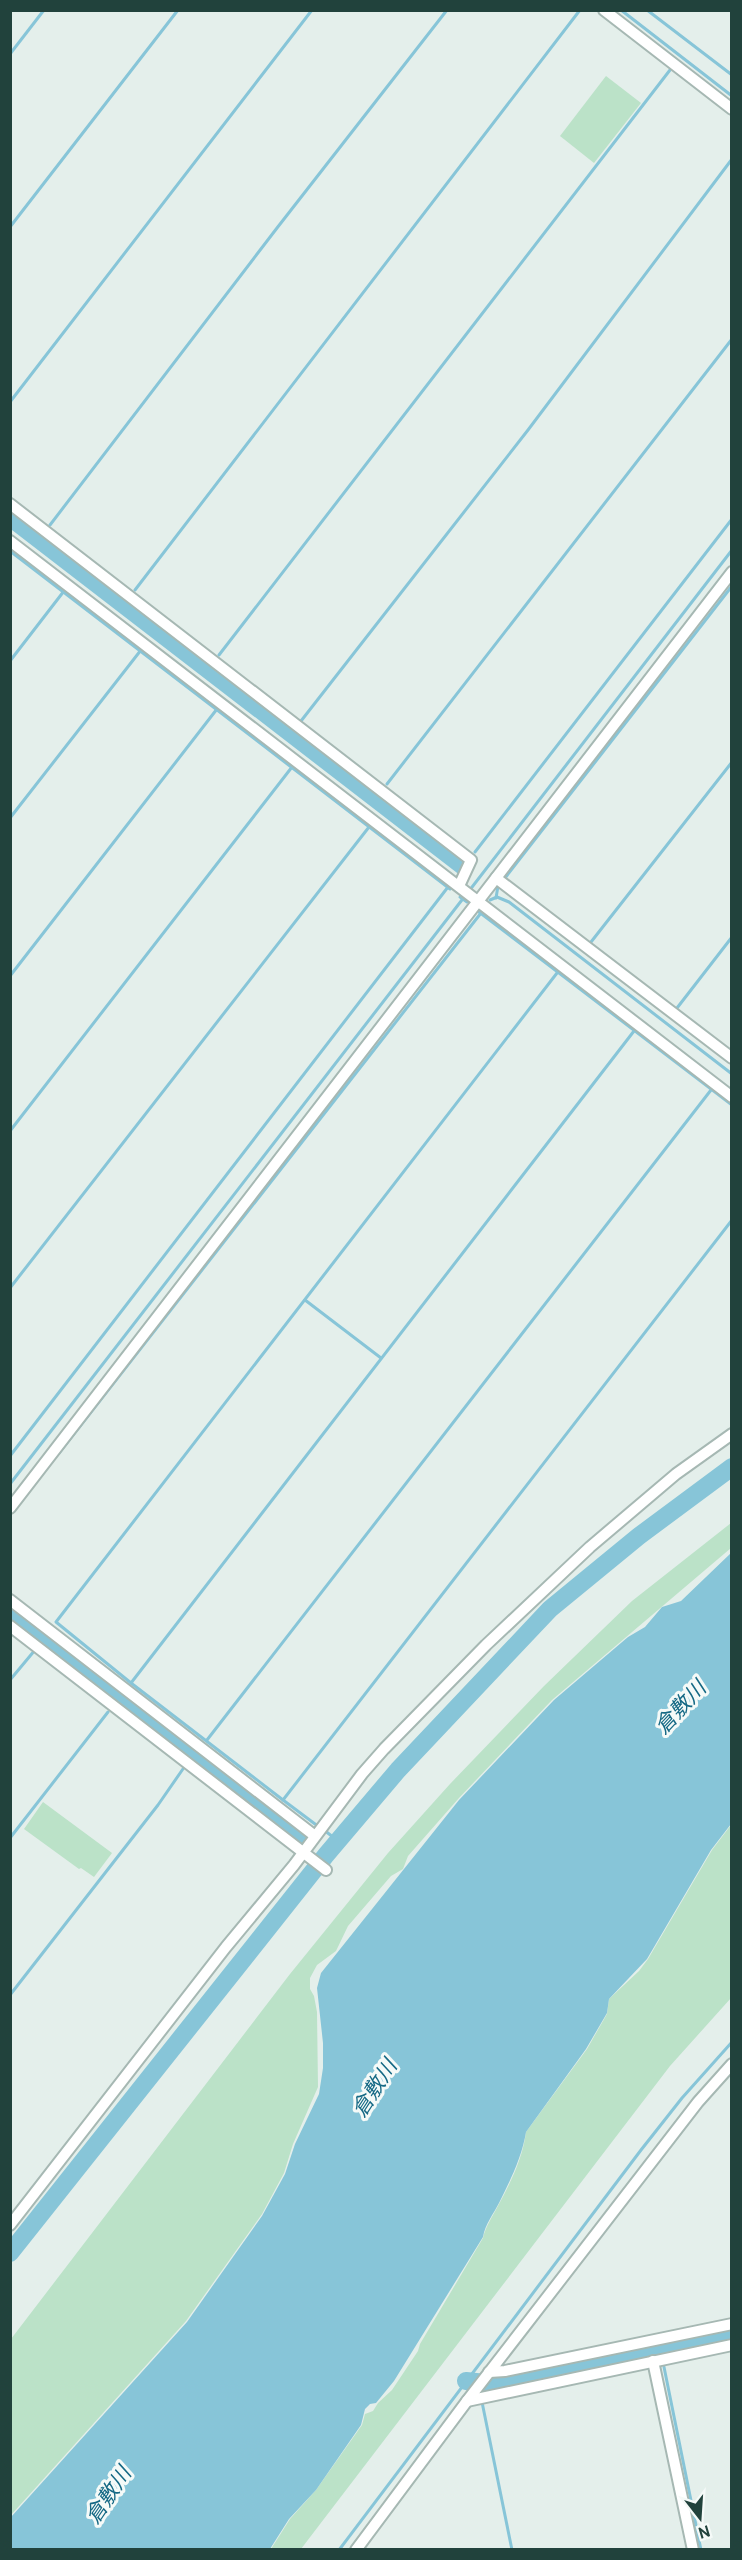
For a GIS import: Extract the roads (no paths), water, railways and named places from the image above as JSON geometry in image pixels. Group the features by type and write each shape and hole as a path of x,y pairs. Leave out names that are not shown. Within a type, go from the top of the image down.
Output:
{"street":[{"path":"604,10 732,109"},
{"path":"10,504 471,860 468,893"},
{"path":"10,541 732,1097"},
{"path":"10,1508 468,893 496,878 732,572"},
{"path":"496,878 732,1058"},
{"path":"10,2225 226,1947 307,1855 320,1832 362,1774 384,1749 486,1645 590,1547 676,1474 732,1434"},
{"path":"10,1600 320,1832"},
{"path":"10,1626 326,1870"},
{"path":"356,2550 486,2375 698,2102 732,2064"},
{"path":"467,2401 653,2352 732,2324"},
{"path":"486,2375 653,2352 732,2345"},
{"path":"653,2352 693,2550"}],"water":[{"name":"倉敷川","path":"731,1553 731,1824 711,1850 647,1959 609,1999 607,2013 586,2049 526,2132 515,2169 487,2224 483,2237 394,2381 376,2403 370,2404 365,2409 361,2425 316,2490 289,2519 270,2549 11,2549 11,2517 187,2322 262,2216 285,2174 295,2144 319,2094 323,2068 323,2043 317,1988 321,1973 459,1800 554,1700 628,1637 645,1627 662,1607 681,1601"}],"waterway":[{"path":"10,54 44,10"},
{"path":"10,227 178,10"},
{"path":"10,402 312,10"},
{"path":"50,525 447,10"},
{"path":"135,590 580,10"},
{"path":"621,10 732,96"},
{"path":"647,10 732,75"},
{"path":"219,655 670,70"},
{"path":"301,721 528,430 732,159"},
{"path":"387,784 732,339"},
{"path":"10,517 463,866"},
{"path":"475,852 732,519"},
{"path":"469,891 732,550"},
{"path":"10,551 450,889"},
{"path":"505,878 732,586"},
{"path":"10,661 64,591"},
{"path":"123,605 126,602"},
{"path":"10,818 141,650"},
{"path":"10,976 217,709"},
{"path":"591,942 732,762"},
{"path":"10,1131 292,767"},
{"path":"10,1288 369,827"},
{"path":"496,898 498,886"},
{"path":"10,1456 448,887"},
{"path":"10,1484 465,896"},
{"path":"460,897 467,902"},
{"path":"490,900 497,897 509,902 732,1074"},
{"path":"479,912 732,1105"},
{"path":"59,1453 481,913"},
{"path":"677,1008 732,937"},
{"path":"131,1683 56,1622 557,973"},
{"path":"283,1800 131,1683 634,1031"},
{"path":"207,1740 711,1090"},
{"path":"319,1827 283,1800 732,1220"},
{"path":"305,1300 381,1358"},
{"path":"10,2253 326,1855 398,1770 550,1609 639,1536 732,1467"},
{"path":"10,1612 306,1839"},
{"path":"41,1641 44,1638"},
{"path":"10,1680 35,1650"},
{"path":"10,1838 108,1712"},
{"path":"188,1759 196,1756"},
{"path":"10,1995 158,1805 185,1766"},
{"path":"324,1830 338,1841"},
{"path":"339,2550 641,2150 682,2098 732,2042"},
{"path":"466,2381 486,2383 732,2332"},
{"path":"664,2367 701,2550"},
{"path":"482,2402 512,2550"}]}
